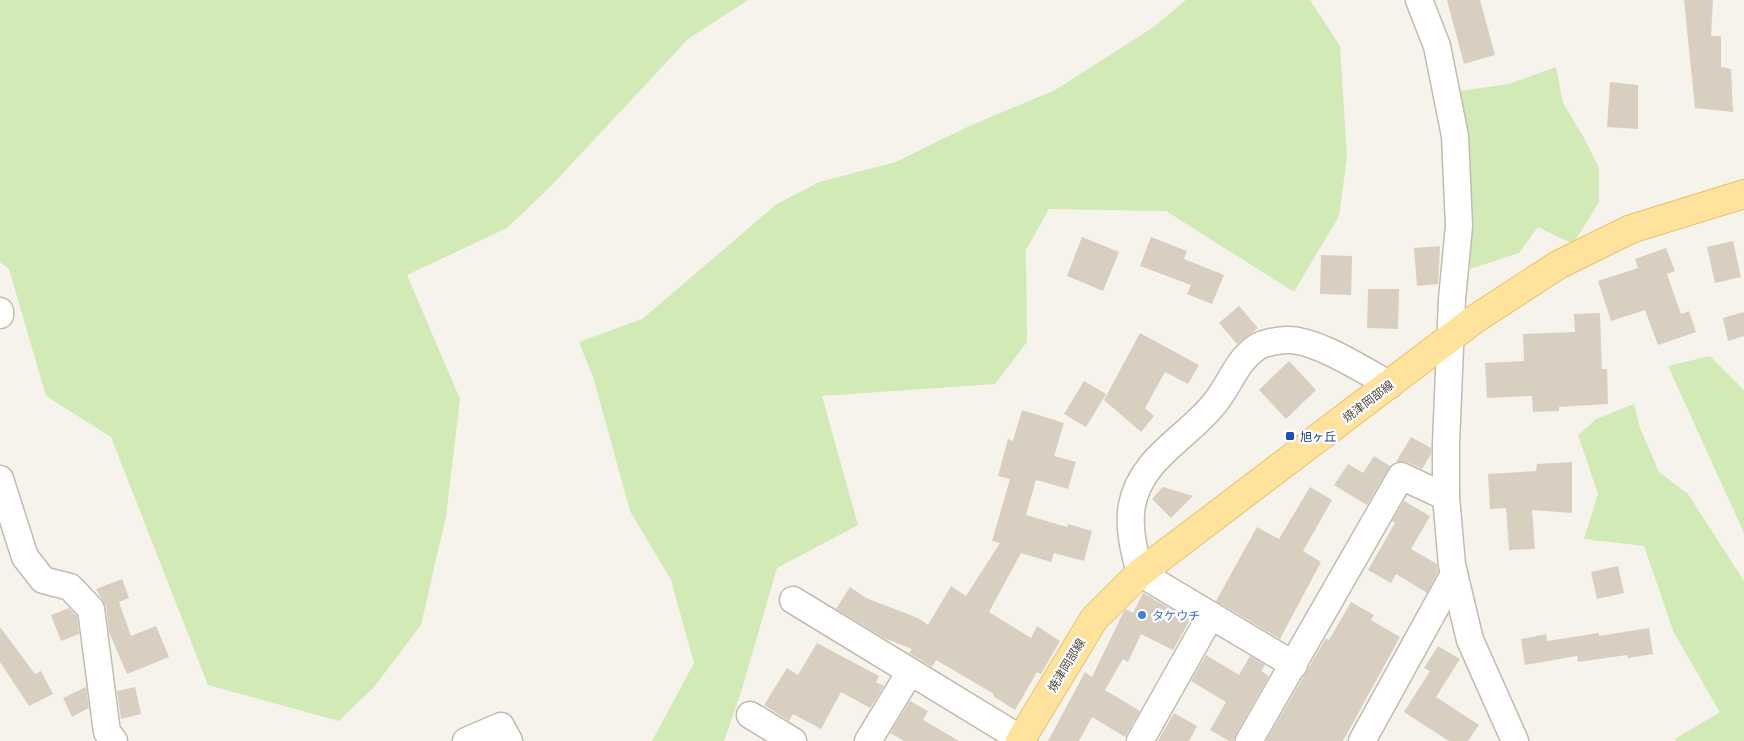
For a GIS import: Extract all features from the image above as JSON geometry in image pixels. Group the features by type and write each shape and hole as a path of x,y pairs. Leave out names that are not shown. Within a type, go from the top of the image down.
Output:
{"main road":[{"name":"焼津岡部線","path":"1022,740 1094,619 1140,572 1475,319 1558,265 1623,233 1744,194"}],"street":[{"path":"1420,0 1437,46 1455,136 1459,226 1450,339 1446,497 1454,574 1470,640 1511,730 1493,741"},
{"path":"1294,665 1140,572 1130,527 1132,504 1143,477 1164,451 1214,404 1240,362 1259,346 1287,339 1313,344 1390,384"},
{"path":"1249,741 1400,476 1446,497"},
{"path":"0,479 25,557 43,580 70,587 91,610 107,732 114,741"},
{"path":"1362,741 1454,574"},
{"path":"793,600 1022,740"},
{"path":"1140,741 1211,615"},
{"path":"868,741 910,672"},
{"path":"750,715 792,741"},
{"path":"466,741 501,726 508,741"}],"green space":[{"path":"0,0 748,0 688,39 552,185 507,228 407,275 460,399 446,516 421,625 374,687 339,721 208,685 111,437 46,396 9,269 0,262"},
{"path":"1186,0 1310,0 1340,46 1347,157 1339,216 1294,292 1166,211 1049,209 1026,250 1027,342 995,384 822,396 858,525 777,568 742,689 724,741 652,741 694,663 671,580 630,511 594,380 579,342 642,319 777,204 819,182 896,162 965,128 1055,90 1152,28"},
{"path":"1556,67 1563,103 1583,136 1599,168 1599,202 1573,244 1538,227 1519,253 1470,269 1460,91 1509,84"},
{"path":"1710,356 1744,390 1744,533 1668,366"},
{"path":"1634,404 1640,428 1659,472 1688,494 1744,581 1744,741 1676,741 1675,739 1720,712 1674,633 1644,546 1584,539 1598,494 1578,435 1596,419"}],"building":[{"path":"1447,0 1480,0 1495,55 1464,64"},
{"path":"1684,0 1713,0 1711,36 1721,36 1721,67 1731,69 1733,112 1695,108"},
{"path":"1610,82 1638,85 1638,129 1607,127"},
{"path":"1082,237 1119,252 1103,291 1067,276"},
{"path":"1151,237 1187,251 1184,259 1224,275 1212,304 1187,294 1191,285 1140,266"},
{"path":"1733,241 1741,277 1715,283 1707,247"},
{"path":"1440,246 1438,284 1417,286 1414,248"},
{"path":"1666,248 1675,271 1667,274 1681,314 1689,311 1696,332 1658,345 1645,310 1611,321 1598,281 1638,268 1635,259"},
{"path":"1321,255 1352,256 1351,295 1320,294"},
{"path":"1368,289 1399,289 1398,329 1367,328"},
{"path":"1239,306 1258,328 1237,344 1219,323"},
{"path":"1744,312 1744,336 1728,341 1723,318"},
{"path":"1600,313 1602,369 1607,369 1608,404 1559,407 1559,411 1533,412 1532,396 1487,398 1485,363 1524,361 1523,334 1575,332 1574,314"},
{"path":"1140,333 1199,365 1188,384 1165,372 1145,408 1154,416 1141,432 1104,400"},
{"path":"1289,361 1316,390 1286,419 1259,390"},
{"path":"1084,381 1106,394 1086,427 1064,414"},
{"path":"1022,410 1064,423 1054,456 1076,462 1068,489 1036,480 1026,515 1067,527 1068,524 1092,531 1084,561 1054,553 1051,562 1021,553 989,612 1031,638 1037,626 1060,641 1041,674 1037,672 1015,710 993,696 994,694 936,660 932,667 909,653 912,649 884,638 836,609 850,587 866,598 918,618 928,625 951,586 966,596 1000,543 992,541 1010,479 998,476 1008,439 1013,441"},
{"path":"1411,437 1431,448 1431,454 1422,469 1407,462 1396,462"},
{"path":"1374,456 1390,466 1367,505 1334,485 1348,464 1363,473"},
{"path":"1572,462 1572,513 1532,510 1535,549 1509,550 1506,508 1490,509 1488,474 1536,471 1537,464"},
{"path":"1163,487 1193,496 1171,518 1152,499"},
{"path":"1310,487 1332,500 1303,551 1321,562 1280,639 1216,601 1257,527 1279,539"},
{"path":"1404,501 1430,516 1411,549 1437,564 1438,572 1427,593 1396,574 1391,583 1368,570 1395,523 1392,521"},
{"path":"1618,566 1624,593 1597,599 1591,572"},
{"path":"122,579 129,598 119,602 131,636 156,626 169,657 127,674 109,632 106,606 96,589"},
{"path":"1143,593 1190,620 1173,650 1141,634 1128,662 1123,659 1105,690 1140,711 1125,737 1092,717 1079,741 1048,741 1085,672 1092,677 1124,611 1126,609 1133,613"},
{"path":"1351,602 1374,615 1371,620 1400,637 1343,741 1266,741 1326,638 1329,640"},
{"path":"69,608 77,616 79,634 61,641 51,615"},
{"path":"0,627 35,674 41,671 53,694 29,706 0,662"},
{"path":"1649,628 1653,654 1628,658 1627,655 1578,662 1577,656 1525,665 1521,639 1546,634 1547,641 1599,633 1599,636"},
{"path":"817,643 879,676 876,682 884,686 870,708 841,692 821,729 793,714 789,721 764,705 787,668 798,675"},
{"path":"1438,646 1460,659 1436,697 1479,725 1468,741 1449,741 1404,712 1430,671 1424,668"},
{"path":"1206,655 1239,675 1250,656 1265,665 1261,671 1269,676 1236,734 1234,741 1229,741 1210,730 1226,702 1191,681"},
{"path":"86,687 89,708 72,717 63,698"},
{"path":"135,687 141,714 121,719 117,691"},
{"path":"910,701 928,711 923,720 959,741 904,741 890,733"},
{"path":"1174,713 1197,726 1189,741 1158,741"}],"place":[{"name":"旭ヶ丘","path":"1290,436"},
{"name":"タケウチ","path":"1142,615"}]}
